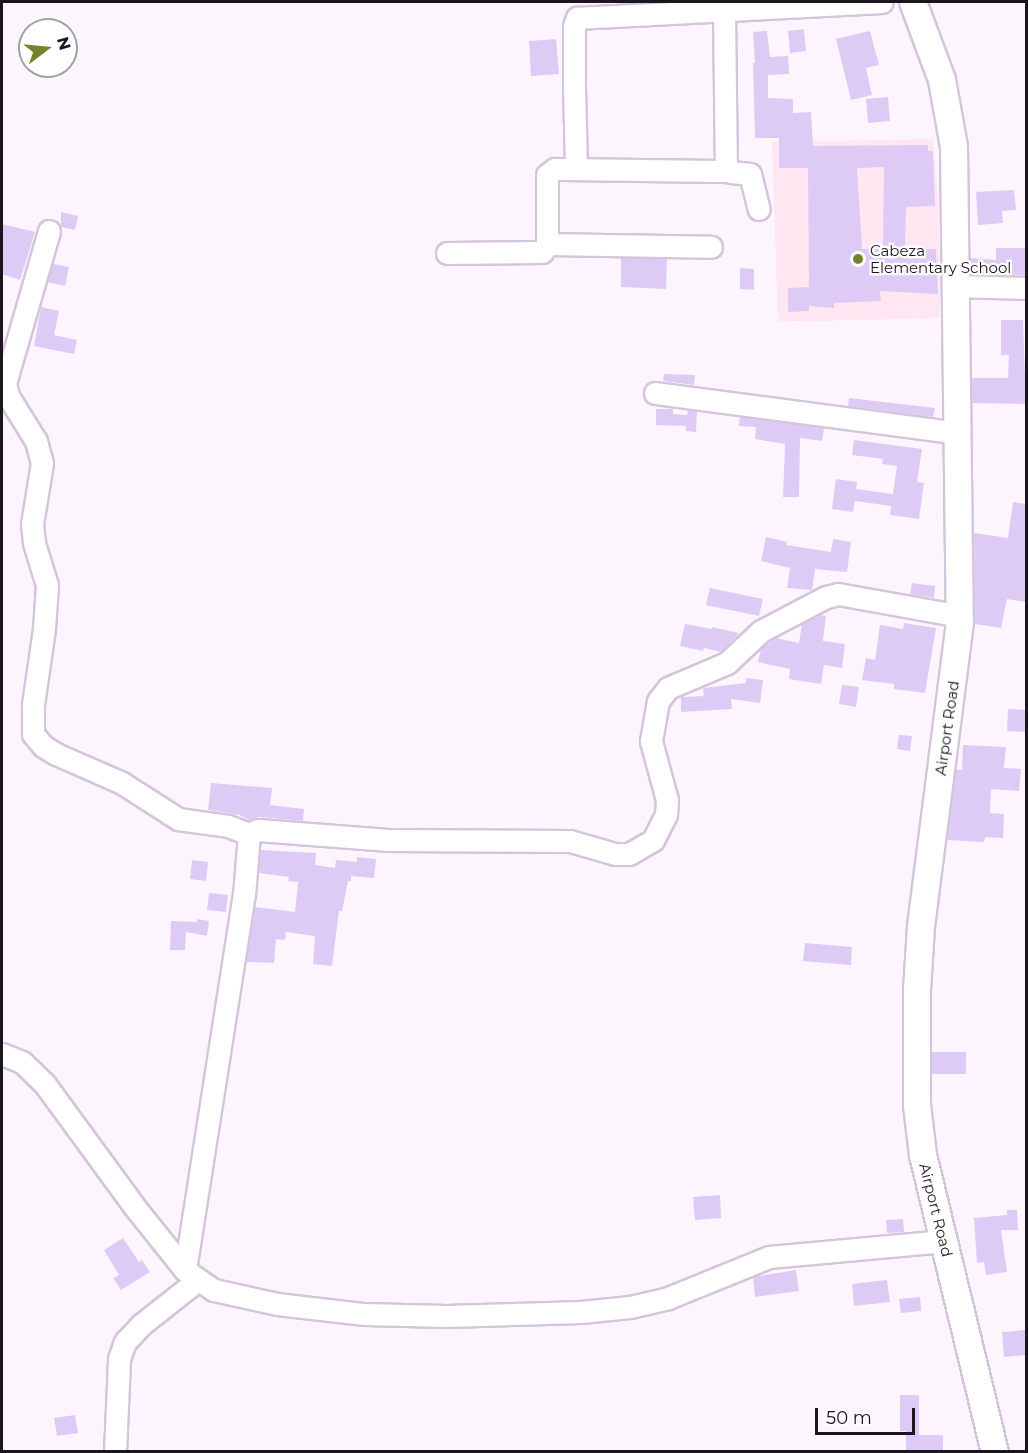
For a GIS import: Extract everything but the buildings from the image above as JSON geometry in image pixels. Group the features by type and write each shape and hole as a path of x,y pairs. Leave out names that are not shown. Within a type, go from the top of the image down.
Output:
{"main road":[{"name":"Airport Road","path":"913,2 942,80 954,147 960,616 958,650 921,927 916,990 916,1105 923,1155 995,1452"}],"street":[{"path":"576,168 574,26 577,18 586,15 724,12 882,2"},
{"path":"724,12 726,154 729,171"},
{"path":"447,253 538,253 544,250 547,244 547,175 555,169 729,171 750,174 759,209"},
{"path":"50,231 5,384 8,396 33,434 42,463 32,524 34,543 47,585 44,629 33,704 33,734 43,746 56,754 122,783 178,819 228,826 249,834 258,830 389,840 570,842 615,854 629,854 653,840 666,815 667,800 651,741 658,701 668,688 727,663 761,631 826,597 848,595 960,616"},
{"path":"547,244 711,247"},
{"path":"955,286 1026,288"},
{"path":"655,393 957,433"},
{"path":"115,1452 119,1359 125,1342 191,1275 244,895 249,834"},
{"path":"2,1053 22,1062 44,1083 137,1210 191,1275 214,1290 265,1302 364,1314 447,1316 581,1312 630,1307 668,1299 769,1257 944,1241"}],"shaded area":[{"name":"Cabeza Elementary School","path":"933,139 938,199 940,318 778,322 772,142"}],"place":[{"name":"Cabeza Elementary School","path":"858,259"}]}
